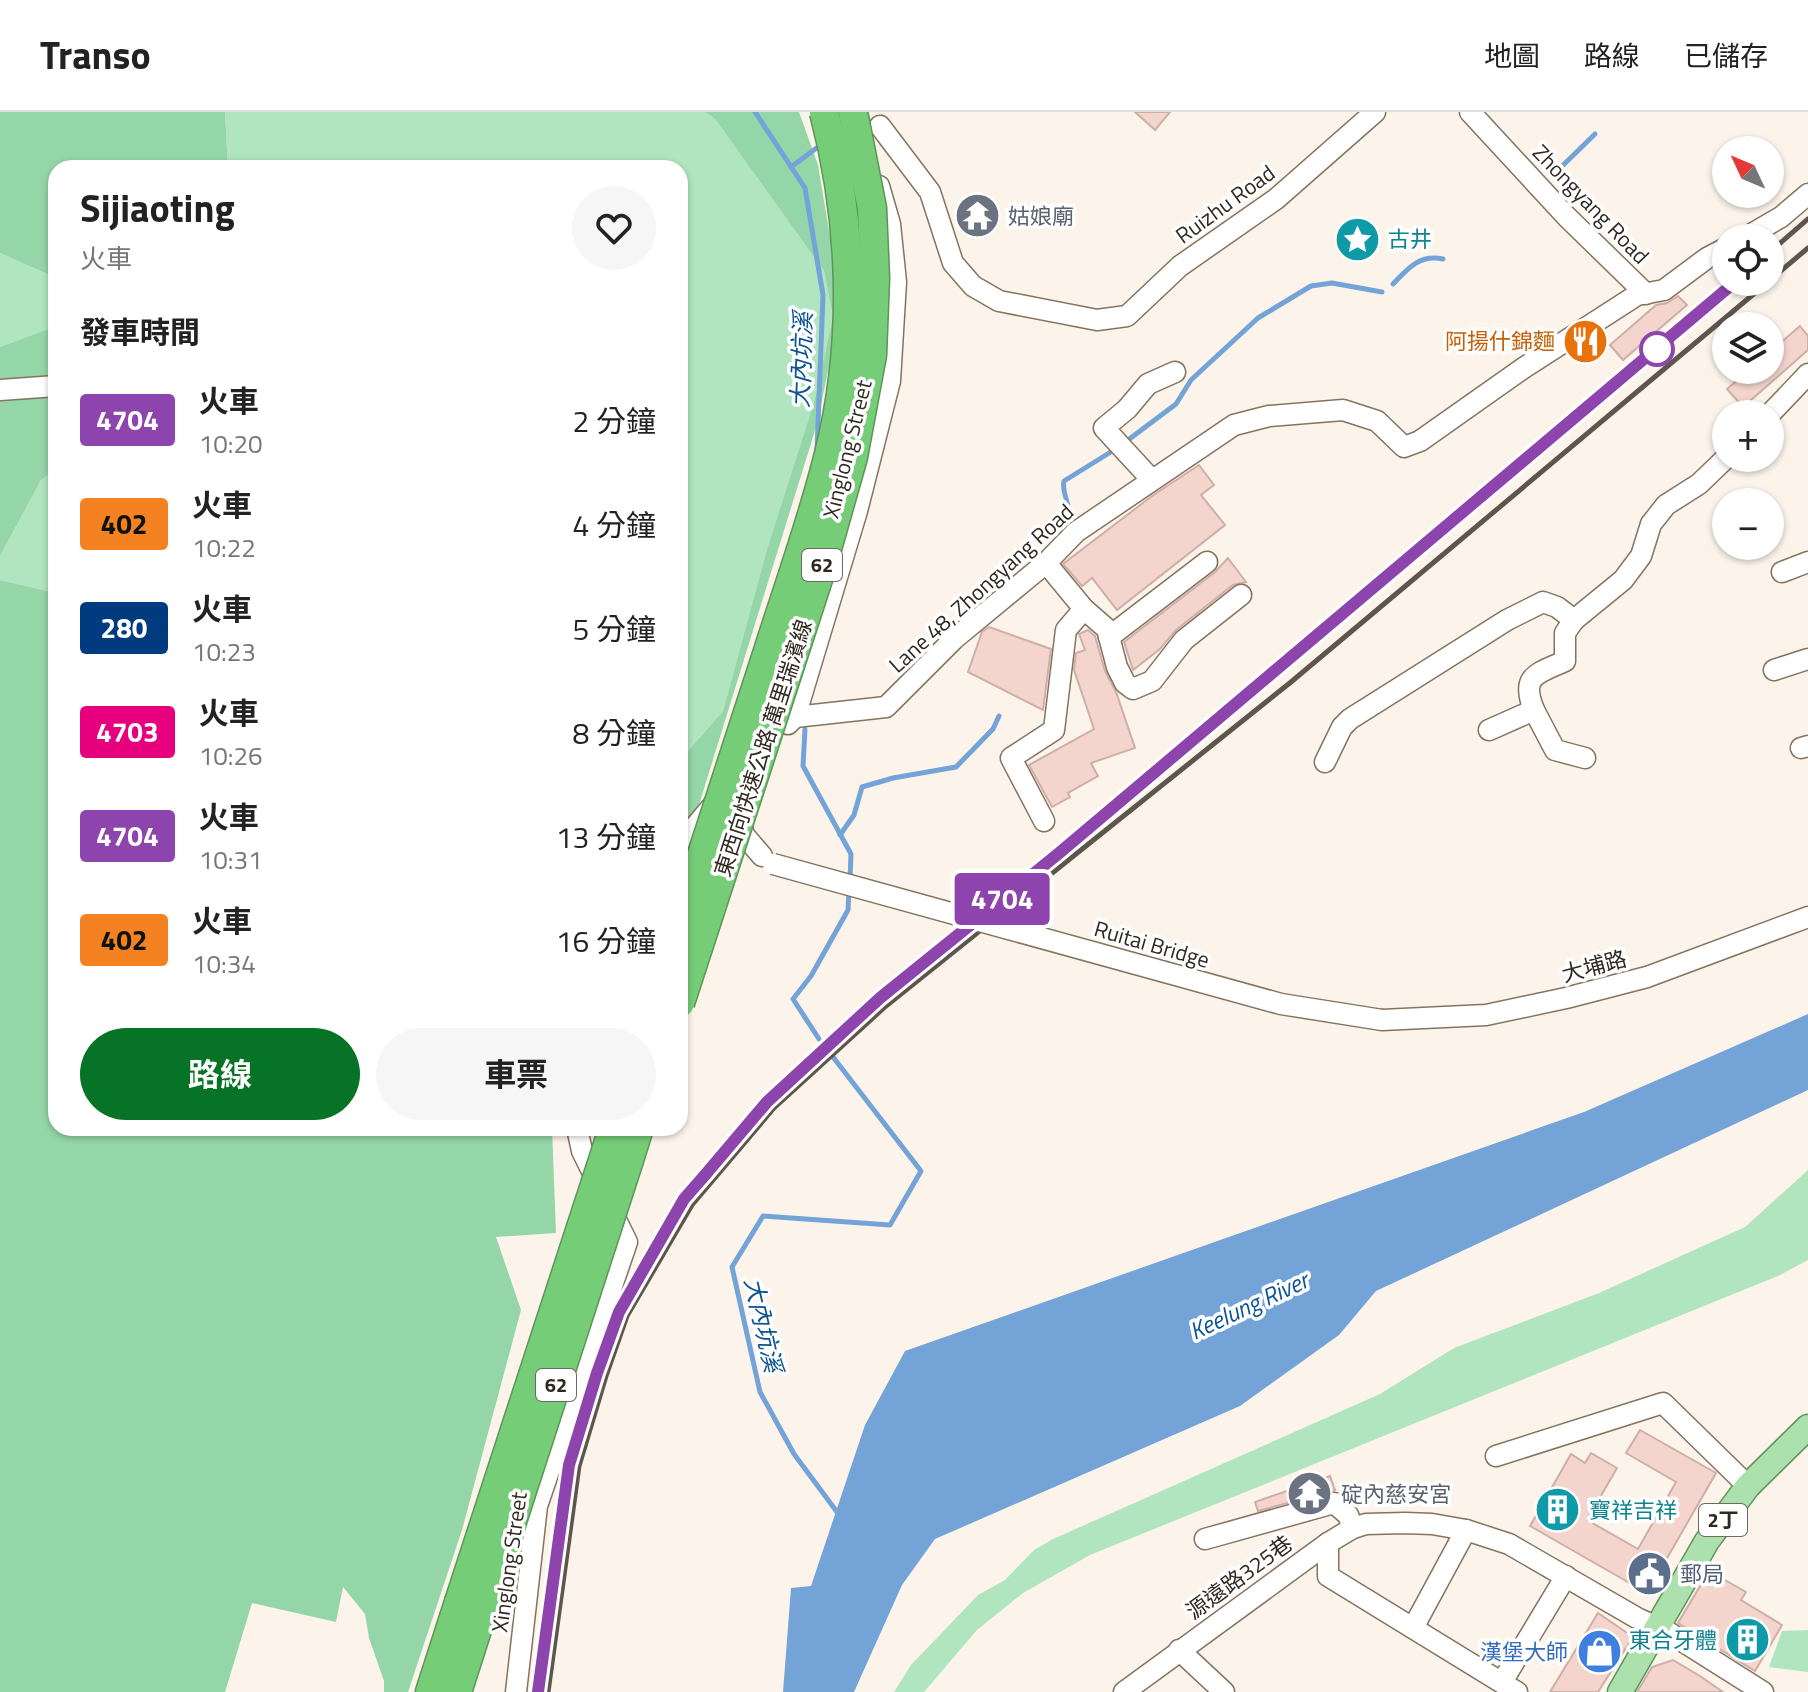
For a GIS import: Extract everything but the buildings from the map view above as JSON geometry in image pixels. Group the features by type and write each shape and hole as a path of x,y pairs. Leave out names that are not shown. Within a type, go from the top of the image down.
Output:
{"highway":[{"name":"東西向快速公路 萬里瑞濱線","path":"688,897 830,453 846,355 848,281 844,213 824,112"},
{"name":"東西向快速公路 萬里瑞濱線","path":"688,978 821,570 853,457 872,355 875,278 872,208 857,114"},
{"name":"62","path":"457,1692 471,1607 616,1146"},
{"name":"62","path":"430,1692 471,1607"}],"main road":[{"name":"2丁","path":"1620,1692 1707,1541 1748,1486 1808,1427"}],"street":[{"name":"Ruizhu Road","path":"880,126 930,192 953,263 973,286 999,301 1097,320 1127,316 1180,266 1276,199 1375,112"},
{"name":"Zhongyang Road","path":"1470,112 1567,217 1646,294"},
{"name":"Xinglong Street","path":"688,832 795,717 857,511 890,381 896,282 890,224 857,114"},
{"path":"1769,224 1808,194"},
{"path":"1646,294 1664,290 1712,255"},
{"name":"Lane 48, Zhongyang Road","path":"795,717 886,707 954,639 1046,563 1076,532 1234,425 1269,416 1343,410 1377,421 1404,447 1420,441 1525,367 1637,295 1646,294"},
{"path":"1151,479 1104,428 1127,409 1148,384 1175,372"},
{"path":"1783,400 1808,374"},
{"path":"0,390 48,387"},
{"path":"1585,758 1555,750 1534,710 1528,695 1528,683 1532,676 1565,661 1565,633 1574,620 1623,580 1641,556 1651,524 1666,505 1699,484 1712,471"},
{"path":"1109,637 1207,562"},
{"path":"1782,572 1808,562"},
{"path":"1046,563 1084,609 1107,629 1117,667 1125,683 1133,689 1152,681 1184,640 1241,595"},
{"path":"1325,762 1342,727 1350,719 1507,620 1543,602 1557,607 1574,620"},
{"path":"1044,821 1011,758 1054,730 1066,630 1084,609"},
{"path":"1774,670 1808,659"},
{"path":"1489,730 1534,710"},
{"path":"741,772 736,805 744,835 768,860"},
{"path":"688,838 768,860"},
{"name":"Ruitai Bridge","path":"768,860 1281,1004 1382,1020"},
{"name":"大埔路","path":"1382,1020 1486,1015 1566,998 1647,977 1808,917"},
{"name":"Xinglong Street","path":"516,1692 537,1506 627,1242 582,1151 579,1136"},
{"path":"1496,1456 1663,1403 1748,1486"},
{"path":"1205,1539 1334,1503 1348,1515 1353,1528"},
{"name":"源遠路325巷","path":"1124,1692 1328,1543 1366,1524 1405,1523 1466,1530 1509,1544 1657,1627 1763,1692"},
{"path":"1413,1628 1466,1530"},
{"name":"源遠路325巷","path":"1328,1543 1328,1576 1510,1687"},
{"path":"1510,1687 1566,1576"},
{"path":"1179,1650 1224,1692"}],"green space":[{"path":"0,112 225,112 228,160 48,160 48,274 0,253"},
{"path":"225,112 705,112 715,119 824,271 833,317 814,402 767,549 723,711 688,751 688,160 228,160"},
{"path":"705,112 799,112 818,165 834,260 838,323 817,424 688,840 688,751 723,711 767,549 814,402 833,317 824,271 715,119"},
{"path":"0,253 48,274 48,329 0,347"},
{"path":"48,329 48,475 41,480 0,556 0,347"},
{"path":"48,475 48,591 0,580 0,556 41,480"},
{"path":"0,580 48,591 48,1136 552,1136 556,1233 496,1237 521,1310 462,1530 408,1692 384,1692 384,1681 369,1638 365,1614 343,1587 336,1622 252,1603 225,1692 0,1692"},
{"path":"1808,1170 1808,1260 1778,1276 1090,1555 1023,1593 977,1630 924,1692 894,1692 911,1665 978,1595 1005,1580 1034,1550 1053,1539 1380,1394 1454,1348 1599,1293 1745,1227"},
{"path":"1808,1630 1808,1672 1769,1667 1782,1631"}],"water":[{"name":"Keelung River","path":"1808,1014 1808,1090 1376,1291 1339,1335 1240,1406 935,1539 902,1585 854,1692 783,1692 791,1588 811,1586 865,1425 905,1351 1584,1112"}],"waterway":[{"name":"大內坑溪","path":"755,112 805,188 823,295 817,450"},
{"path":"1552,176 1595,134"},
{"path":"791,167 822,144"},
{"path":"1393,284 1421,260 1443,259"},
{"path":"1124,443 1176,404 1191,380 1258,318 1311,286 1332,283 1382,292"},
{"path":"1068,517 1064,481 1114,450"},
{"path":"840,835 854,815 862,787 956,767 993,729 999,716"},
{"name":"大內坑溪","path":"805,729 803,766 851,854 850,880"},
{"name":"大內坑溪","path":"819,1039 793,999 811,976 848,910 849,890"},
{"name":"大內坑溪","path":"833,1057 921,1171 890,1225 763,1216 732,1267 760,1392 794,1454 840,1516"}],"railway":[{"path":"1784,240 1808,219"},
{"path":"1784,268 1808,248"},
{"path":"1090,826 1718,296"},
{"path":"548,1692 579,1466 627,1316 692,1205 774,1108 886,1006 1291,682 1751,296"}],"train":[{"name":"4704","path":"538,1692 569,1465 619,1312 684,1199 767,1102 880,998 1058,854 1719,296"}],"place":[{"name":"姑娘廟","path":"977,216"},
{"name":"古井","path":"1357,239"},
{"name":"阿揚什錦麵","path":"1586,341"},
{"name":"碇內慈安宮","path":"1310,1494"},
{"name":"寶祥吉祥","path":"1558,1510"},
{"name":"郵局","path":"1649,1574"},
{"name":"東合牙體","path":"1748,1640"},
{"name":"漢堡大師","path":"1599,1652"}]}
